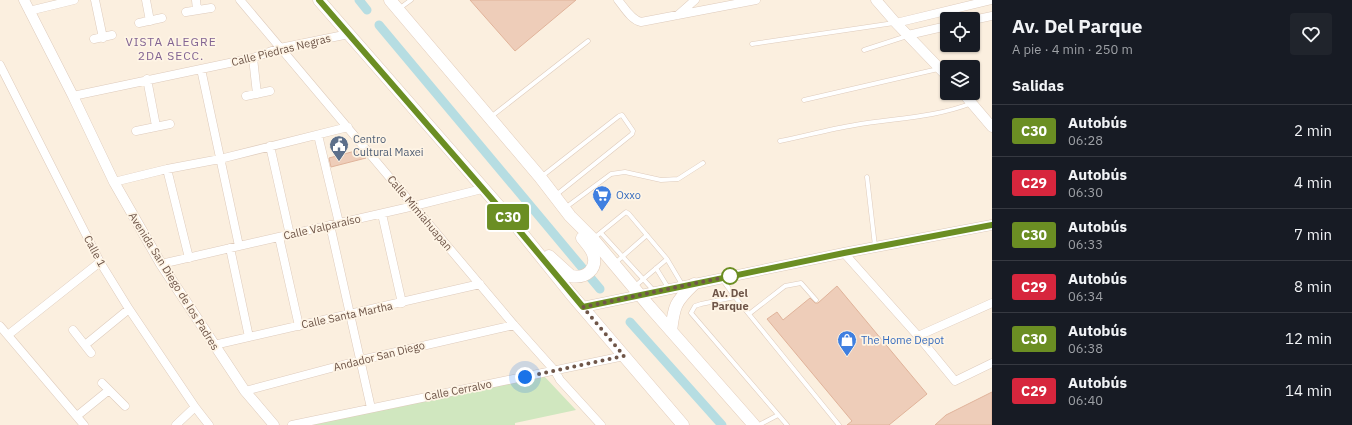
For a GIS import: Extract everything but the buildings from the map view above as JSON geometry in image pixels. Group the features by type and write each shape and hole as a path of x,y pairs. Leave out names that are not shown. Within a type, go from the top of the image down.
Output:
{"main road":[{"path":"319,0 517,228 683,425"},
{"path":"390,0 567,212 579,233 594,254 594,261 588,273 571,276 566,273 528,235 517,228"},
{"path":"567,212 597,236 619,260 637,291 754,425"},
{"path":"671,331 674,310 677,302 689,285"}],"street":[{"name":"Avenida San Diego de los Padres","path":"24,0 73,96 114,182 161,264 245,391 274,425"},
{"path":"29,11 74,0"},
{"path":"95,0 103,38"},
{"path":"146,0 150,21"},
{"path":"196,0 197,10"},
{"name":"Calle Mimiahuapan","path":"240,0 514,325 555,371 560,380 601,425"},
{"path":"618,0 638,22 756,0"},
{"path":"678,15 695,0"},
{"path":"876,0 940,69"},
{"path":"896,23 991,0"},
{"path":"186,12 211,8"},
{"path":"980,19 992,16"},
{"path":"139,23 162,18"},
{"path":"908,35 940,28"},
{"name":"Calle Piedras Negras","path":"73,96 147,79 253,58 280,48 349,34"},
{"path":"94,39 112,35"},
{"path":"253,58 257,94"},
{"name":"Calle 1","path":"0,66 100,262 128,309 209,425"},
{"path":"201,69 239,246"},
{"path":"147,79 156,126"},
{"path":"246,96 270,91"},
{"path":"969,100 992,127"},
{"path":"136,131 170,124"},
{"path":"114,182 167,169 220,159 348,127"},
{"path":"318,135 339,223"},
{"path":"270,146 290,235"},
{"path":"167,169 189,258"},
{"name":"Calle Valparaíso","path":"161,264 382,214 482,188"},
{"path":"382,214 402,303"},
{"path":"330,225 371,408"},
{"path":"583,307 637,291 655,292 844,253 992,225"},
{"path":"279,237 299,326"},
{"path":"230,248 249,337"},
{"path":"844,253 918,336 955,381 992,363"},
{"path":"8,335 100,262"},
{"name":"Calle Santa Martha","path":"214,345 480,284"},
{"path":"918,336 992,303"},
{"path":"85,346 128,309"},
{"name":"Andador San Diego","path":"245,391 361,360 514,325"},
{"path":"0,326 84,425"},
{"path":"73,330 91,353"},
{"name":"Calle Cerralvo","path":"292,425 624,356"},
{"path":"102,383 125,406"},
{"path":"77,416 109,390"},
{"path":"176,425 195,407"}],"lane":[{"path":"398,10 411,0"},
{"path":"752,44 896,23"},
{"path":"864,50 908,35"},
{"path":"490,118 588,41"},
{"path":"804,100 940,74"},
{"path":"780,141 854,125 934,114 972,103"},
{"path":"540,178 622,115 633,131 632,134 555,196"},
{"path":"567,212 611,174 625,172 661,180 678,179 703,163"},
{"path":"867,177 875,247"},
{"path":"597,236 626,212 689,285"},
{"path":"647,235 619,260 644,278 655,292"},
{"path":"637,291 644,278 667,259"},
{"path":"656,268 670,289"},
{"path":"722,278 735,297 839,425"},
{"path":"749,314 785,286 801,283 816,300"},
{"path":"735,297 695,306 691,313 787,425"},
{"path":"759,425 778,415"}],"green space":[{"path":"544,376 576,410 515,423 515,425 307,425"}],"waterway":[{"path":"359,0 367,10"},
{"path":"379,25 600,289"},
{"path":"630,322 722,425"}],"bus line":[{"name":"C30","path":"319,0 517,228 583,307 844,253 992,225"}],"place":[{"name":"Centro Cultural Maxei","path":"339,162"},
{"name":"Oxxo","path":"602,212"},
{"name":"Av. Del Parque","path":"730,276"},
{"name":"The Home Depot","path":"847,357"}],"district":[{"name":"VISTA ALEGRE 2DA SECC.","path":"171,48"}],"route":[{"path":"525,377 624,356 583,307 730,276"}]}
